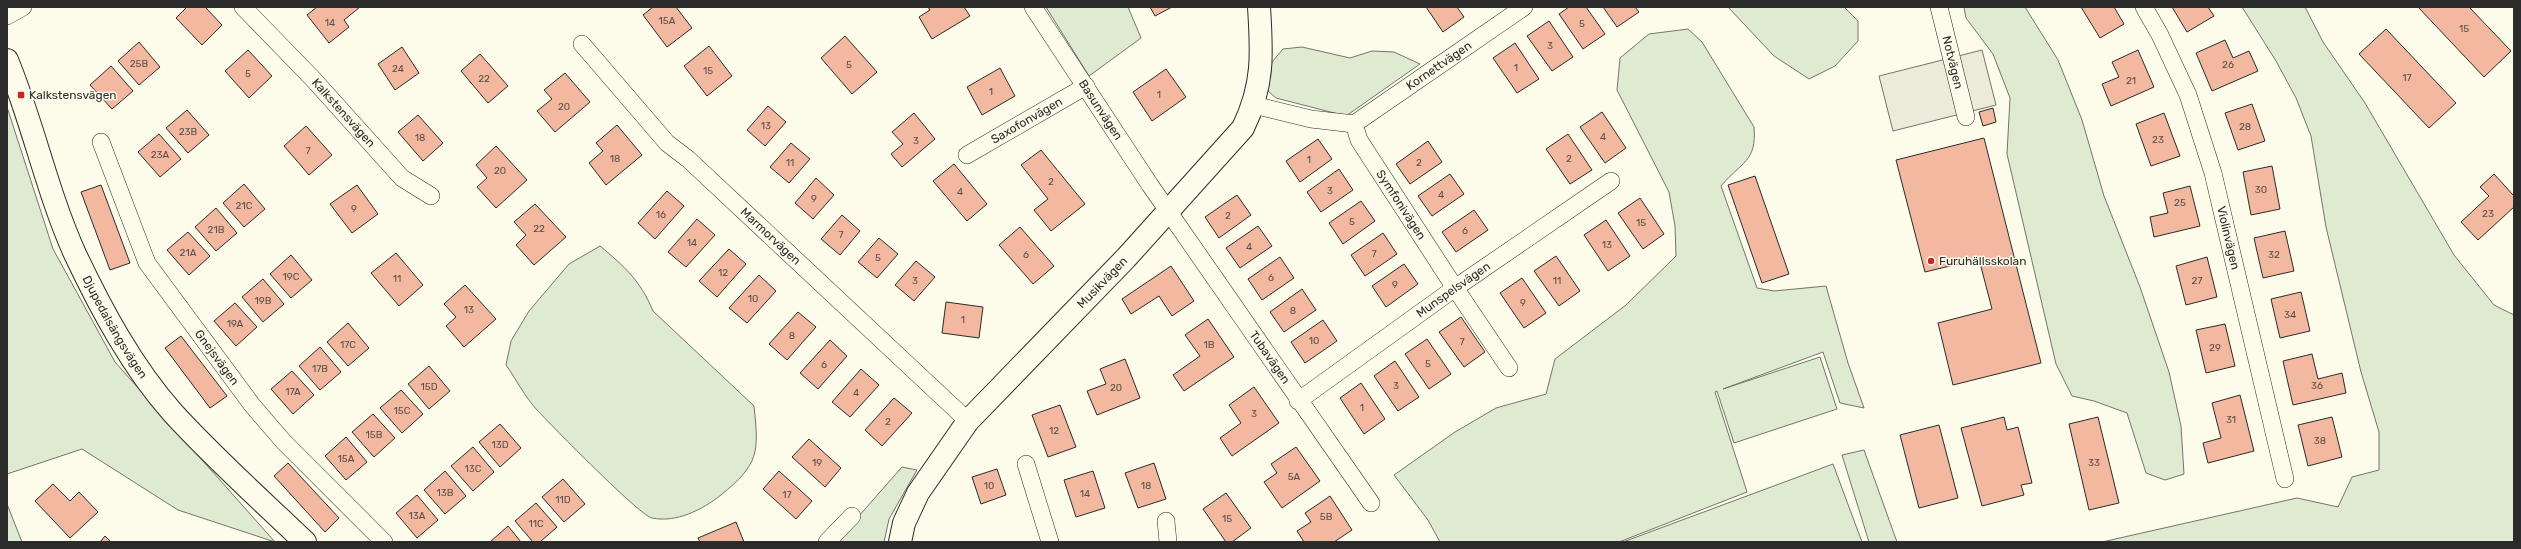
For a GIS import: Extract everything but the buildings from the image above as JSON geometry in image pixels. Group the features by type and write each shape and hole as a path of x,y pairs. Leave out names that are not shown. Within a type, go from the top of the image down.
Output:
{"street":[{"path":"7,16 23,7"},
{"name":"Kalkstensvägen","path":"243,7 313,79 402,178 431,196"},
{"name":"Basunvägen","path":"1033,7 1170,211"},
{"name":"Musikvägen","path":"900,542 904,523 918,493 968,421 1009,381 1170,211 1243,128 1254,105 1261,70 1259,7"},
{"name":"Kornettvägen","path":"1354,124 1524,7"},
{"name":"Notvägen","path":"1938,7 1966,117"},
{"name":"Violinvägen","path":"2144,7 2160,35 2188,95 2213,173 2284,479"},
{"name":"Marmorvägen","path":"582,44 667,143 688,159 968,421"},
{"name":"Djupedalsängsvägen","path":"7,60 22,95 75,252 107,318 138,367 172,412 305,542"},
{"name":"Saxofonvägen","path":"967,155 1086,86"},
{"path":"1254,105 1311,119 1354,124"},
{"name":"Symfonivägen","path":"1354,124 1359,140 1509,368"},
{"name":"Gnejsvägen","path":"101,142 147,263 252,405 283,441 383,542"},
{"name":"Munspelsvägen","path":"1298,401 1455,288 1611,181"},
{"name":"Tubavägen","path":"1170,211 1298,401 1371,503"},
{"path":"1026,464 1050,542"},
{"path":"827,542 852,516"},
{"path":"1166,521 1168,542"}],"green space":[{"path":"1046,7 1128,7 1141,38 1089,76"},
{"path":"1728,7 1844,7 1858,21 1858,41 1835,66 1809,79 1774,56"},
{"path":"1964,7 2025,7 2058,60 2082,120 2104,196 2140,287 2169,372 2181,426 2184,474 2165,480 2146,473 2127,413 2094,401 2072,396 2056,364 2007,154 2010,98 1993,54 1966,18"},
{"path":"2242,7 2305,7 2323,42 2365,103 2454,255 2494,305 2514,315 2514,542 2102,542 2297,498 2338,507 2352,477 2379,470 2379,432 2361,372 2326,227 2311,136 2296,98 2276,61"},
{"path":"1688,29 1702,42 1754,127 1753,148 1750,155 1721,186 1757,288 1774,291 1826,286 1848,363 1864,408 1840,403 1823,352 1723,389 1820,357 1837,409 1734,443 1717,391 1715,392 1747,492 1619,542 1440,542 1428,520 1394,475 1455,432 1496,408 1546,394 1555,359 1626,305 1676,256 1675,226 1669,192 1617,90 1620,58 1649,34"},
{"path":"1302,47 1350,58 1372,51 1394,52 1420,64 1346,116 1276,98 1268,91 1272,62 1283,49"},
{"path":"7,107 53,249 115,362 275,542 178,510 82,449 7,474"},
{"path":"600,246 637,282 653,311 754,406 756,422 756,447 754,456 743,475 721,495 706,506 679,517 670,519 652,518 631,502 595,469 537,410 506,365 511,341 529,311 569,264"},
{"path":"1864,450 1897,542 1869,542 1842,455"},
{"path":"1833,464 1862,542 1623,542"},
{"path":"902,467 917,470 889,519 884,542 836,542"},
{"path":"7,504 22,542 7,542"}],"shaded area":[{"path":"1982,50 1996,105 1893,131 1879,76"}],"place":[{"name":"Kalkstensvägen","path":"21,95"},
{"name":"Furuhällsskolan","path":"1931,261"}]}
